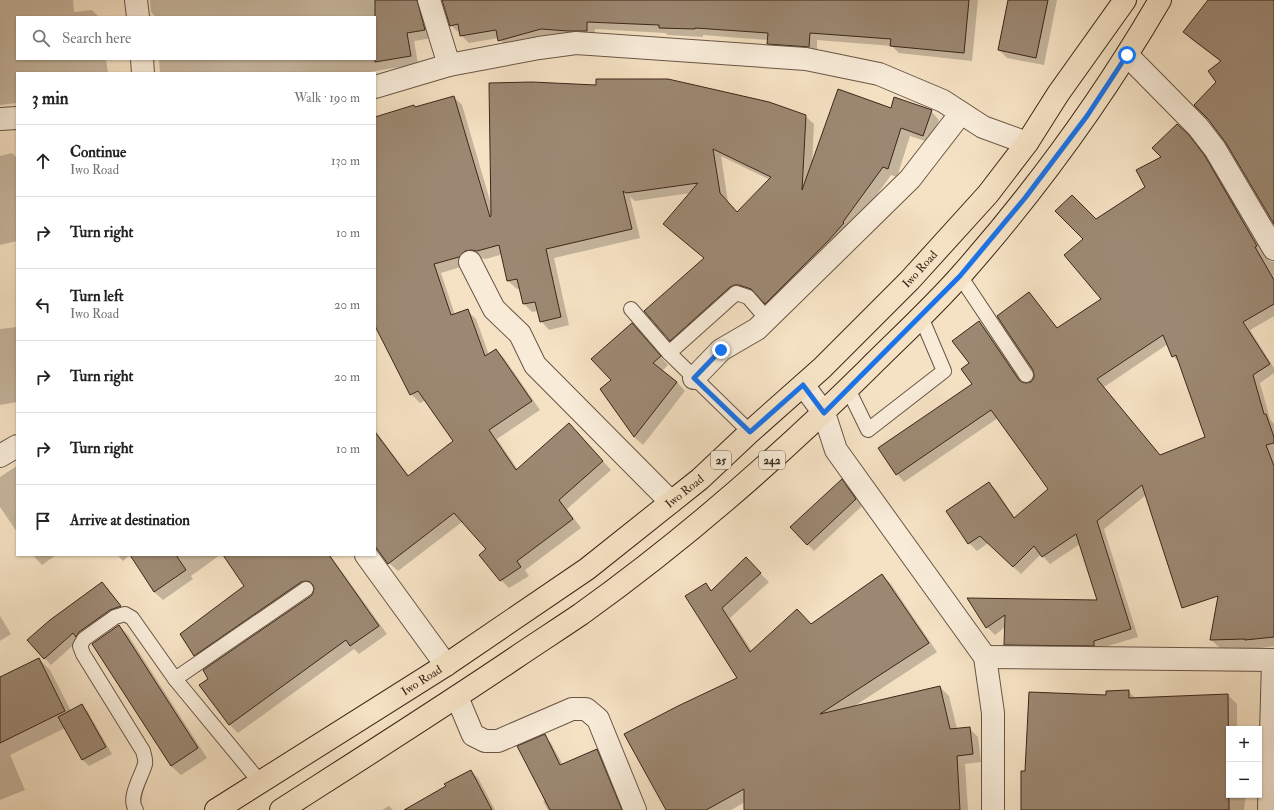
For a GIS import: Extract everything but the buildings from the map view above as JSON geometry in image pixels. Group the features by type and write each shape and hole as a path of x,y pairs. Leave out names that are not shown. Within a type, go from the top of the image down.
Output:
{"main road":[{"name":"Iwo Road","path":"216,810 446,665 587,569 700,480 750,432 822,368 910,280 988,194 1027,143 1058,94 1125,0"},
{"name":"242","path":"281,810 457,697 580,614 668,548 759,472 824,413 921,317 960,276 1039,179 1087,116 1127,55 1160,0"}],"street":[{"path":"136,0 138,16"},
{"path":"429,0 449,65"},
{"path":"376,87 449,65 539,48 576,43 806,59 879,74 943,101 983,127 1027,143"},
{"path":"1127,55 1198,127 1215,150 1274,249"},
{"path":"142,60 143,72"},
{"path":"694,378 721,350 757,329 910,179 961,113"},
{"path":"0,119 16,118"},
{"path":"470,262 494,309 520,334 534,365 671,502"},
{"path":"803,385 824,413 836,450 985,658 992,713 993,810"},
{"path":"0,456 16,447"},
{"path":"367,556 446,665"},
{"path":"985,658 1273,660 1269,810"},
{"path":"457,697 473,735 485,741 498,741 572,709 586,708 598,719 635,810"}],"lane":[{"path":"960,276 1026,374"},
{"path":"669,353 736,293 748,297 767,319"},
{"path":"631,309 669,353 750,432"},
{"path":"848,389 868,430 944,371 921,317"},
{"path":"175,679 306,589"},
{"path":"136,810 134,808 134,795 146,762 144,751 83,654 80,646 84,639 116,616 125,614 132,618 175,679 260,782"}],"route":[{"path":"721,350 694,378 750,432 803,385 824,413 921,317 960,276 1025,198 1087,116 1127,55"}]}
